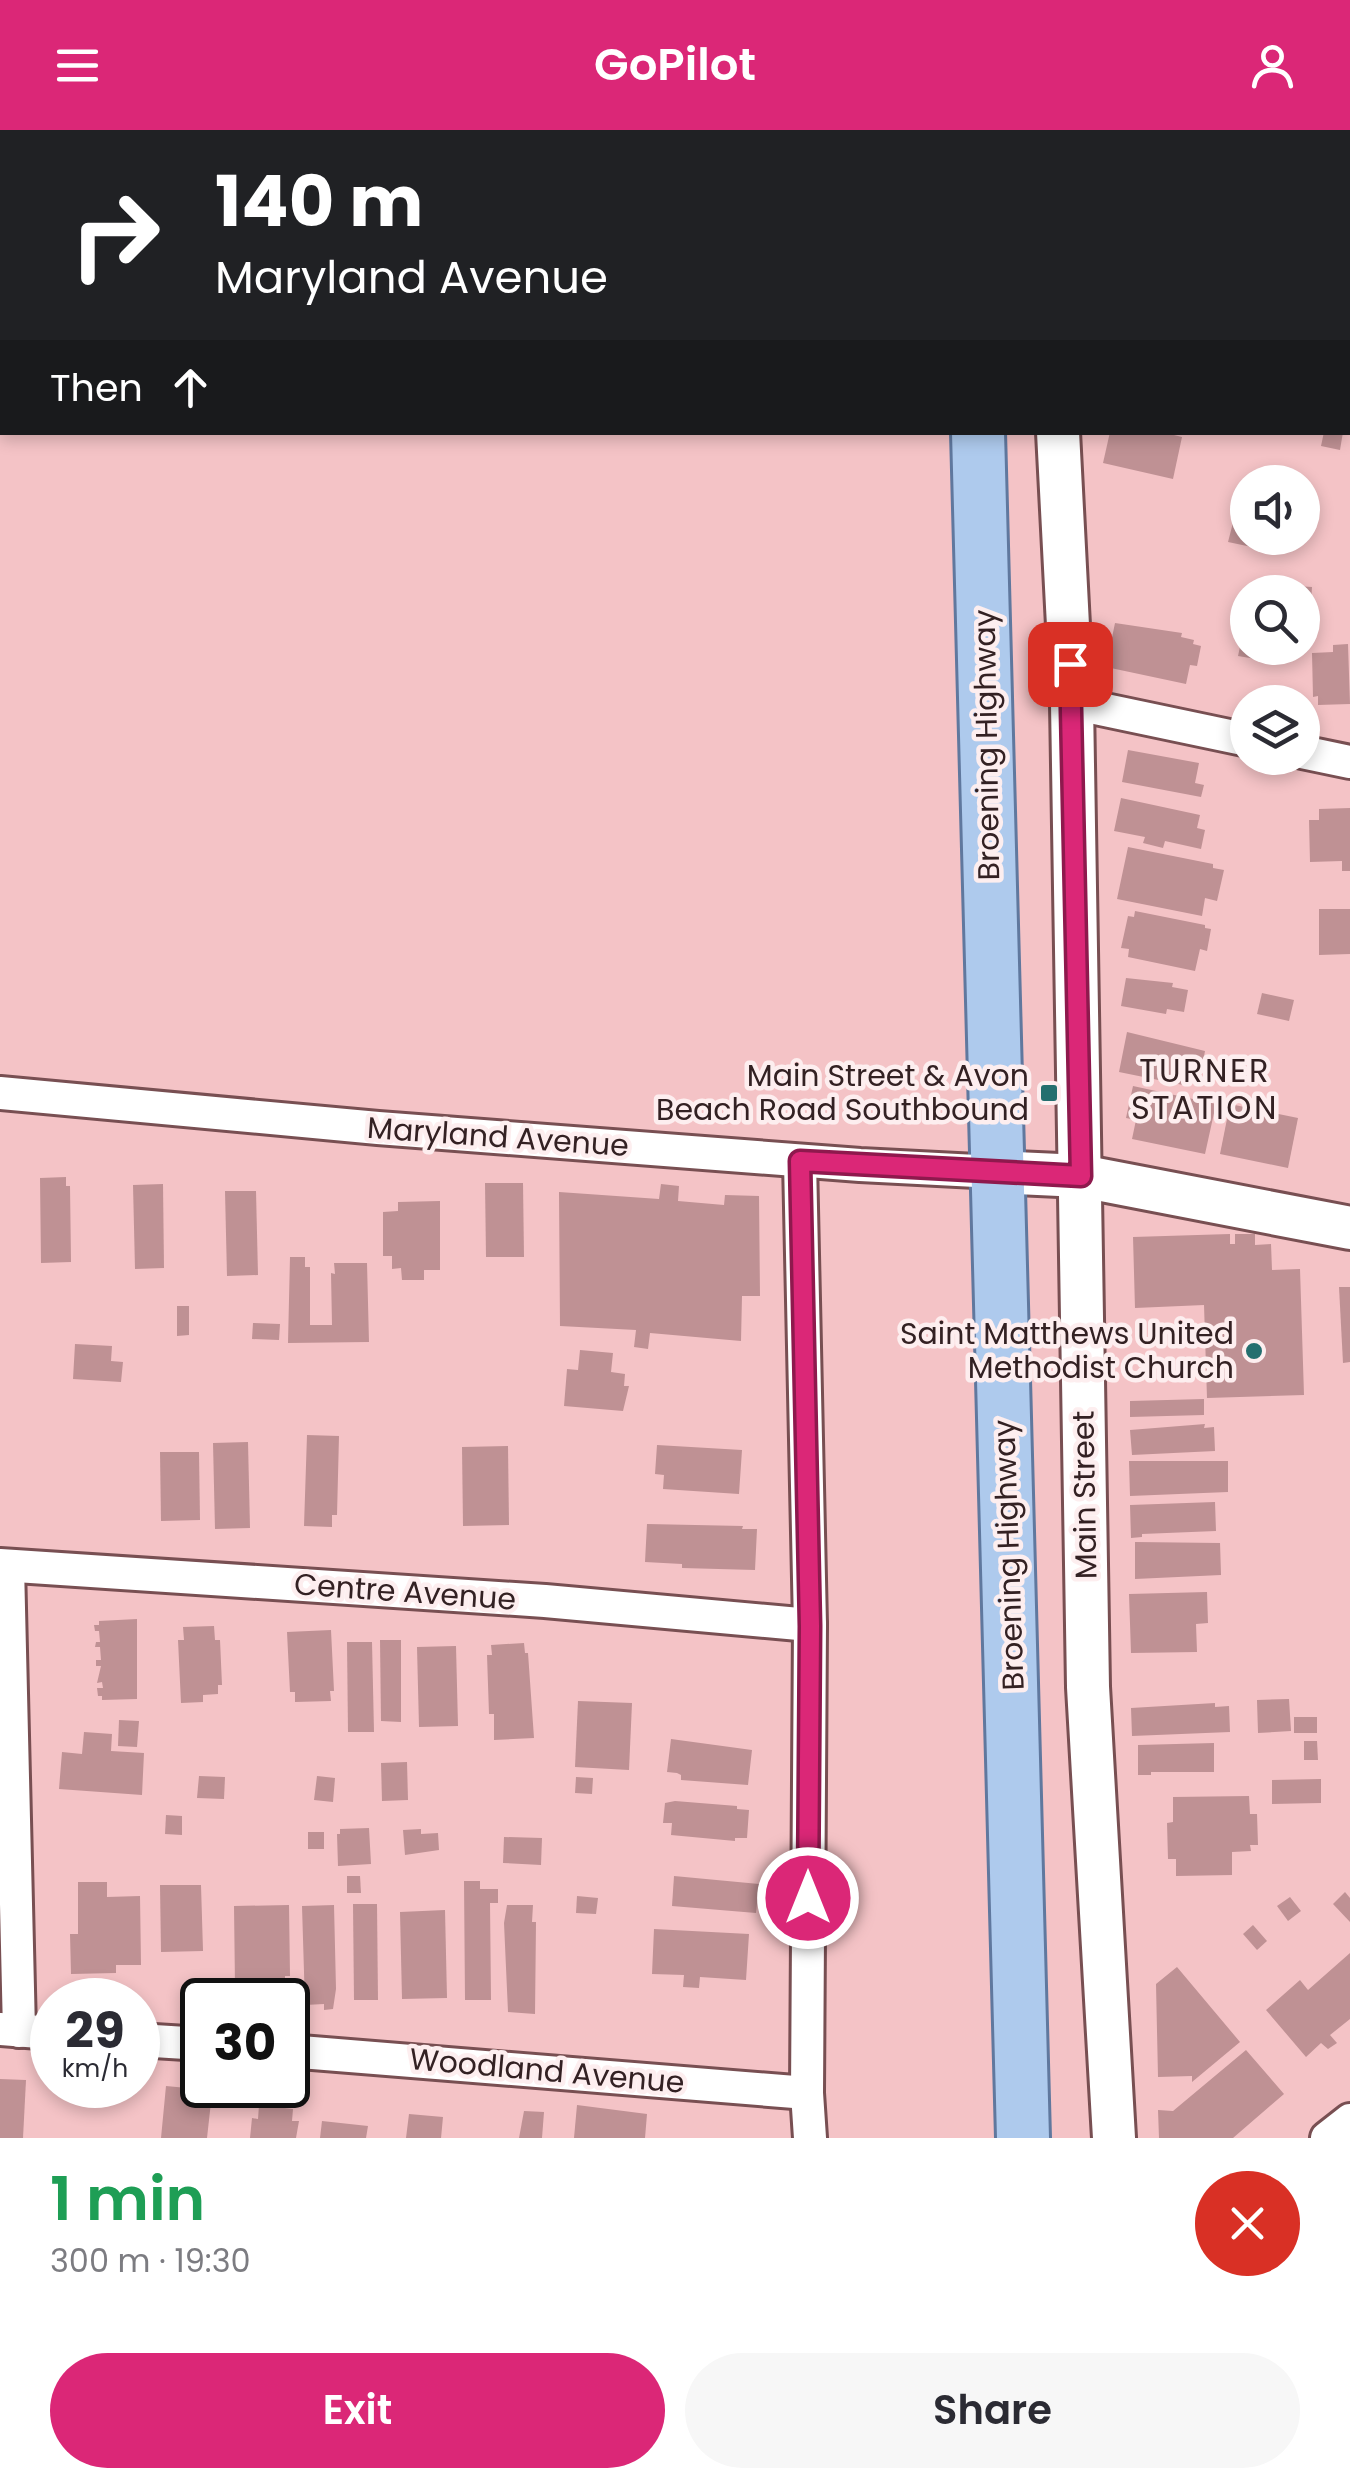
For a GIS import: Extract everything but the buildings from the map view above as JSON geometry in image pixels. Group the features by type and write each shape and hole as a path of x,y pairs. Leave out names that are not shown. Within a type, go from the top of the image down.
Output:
{"main road":[{"name":"Broening Highway","path":"978,435 1023,2138"}],"street":[{"name":"Main Street","path":"1058,435 1072,703 1088,1688 1114,2138"},
{"path":"1072,703 1230,736"},
{"path":"1320,756 1350,762"},
{"name":"Maryland Avenue","path":"0,1094 378,1128 996,1172"},
{"path":"800,1161 810,1626 810,2138"},
{"path":"996,1172 1081,1176 1350,1228"},
{"path":"4,1566 9,2030"},
{"name":"Centre Avenue","path":"4,1566 545,1602 810,1626"},
{"name":"Woodland Avenue","path":"310,2053 807,2093"},
{"path":"1327,2138 1350,2120"}],"place":[{"name":"Main Street & Avon Beach Road Southbound","path":"1049,1093"},
{"name":"Saint Matthews United Methodist Church","path":"1254,1351"}],"district":[{"name":"TURNER STATION","path":"1205,1090"}],"route":[{"path":"808,1898 810,1626 800,1161 1081,1176 1070,664"}]}
